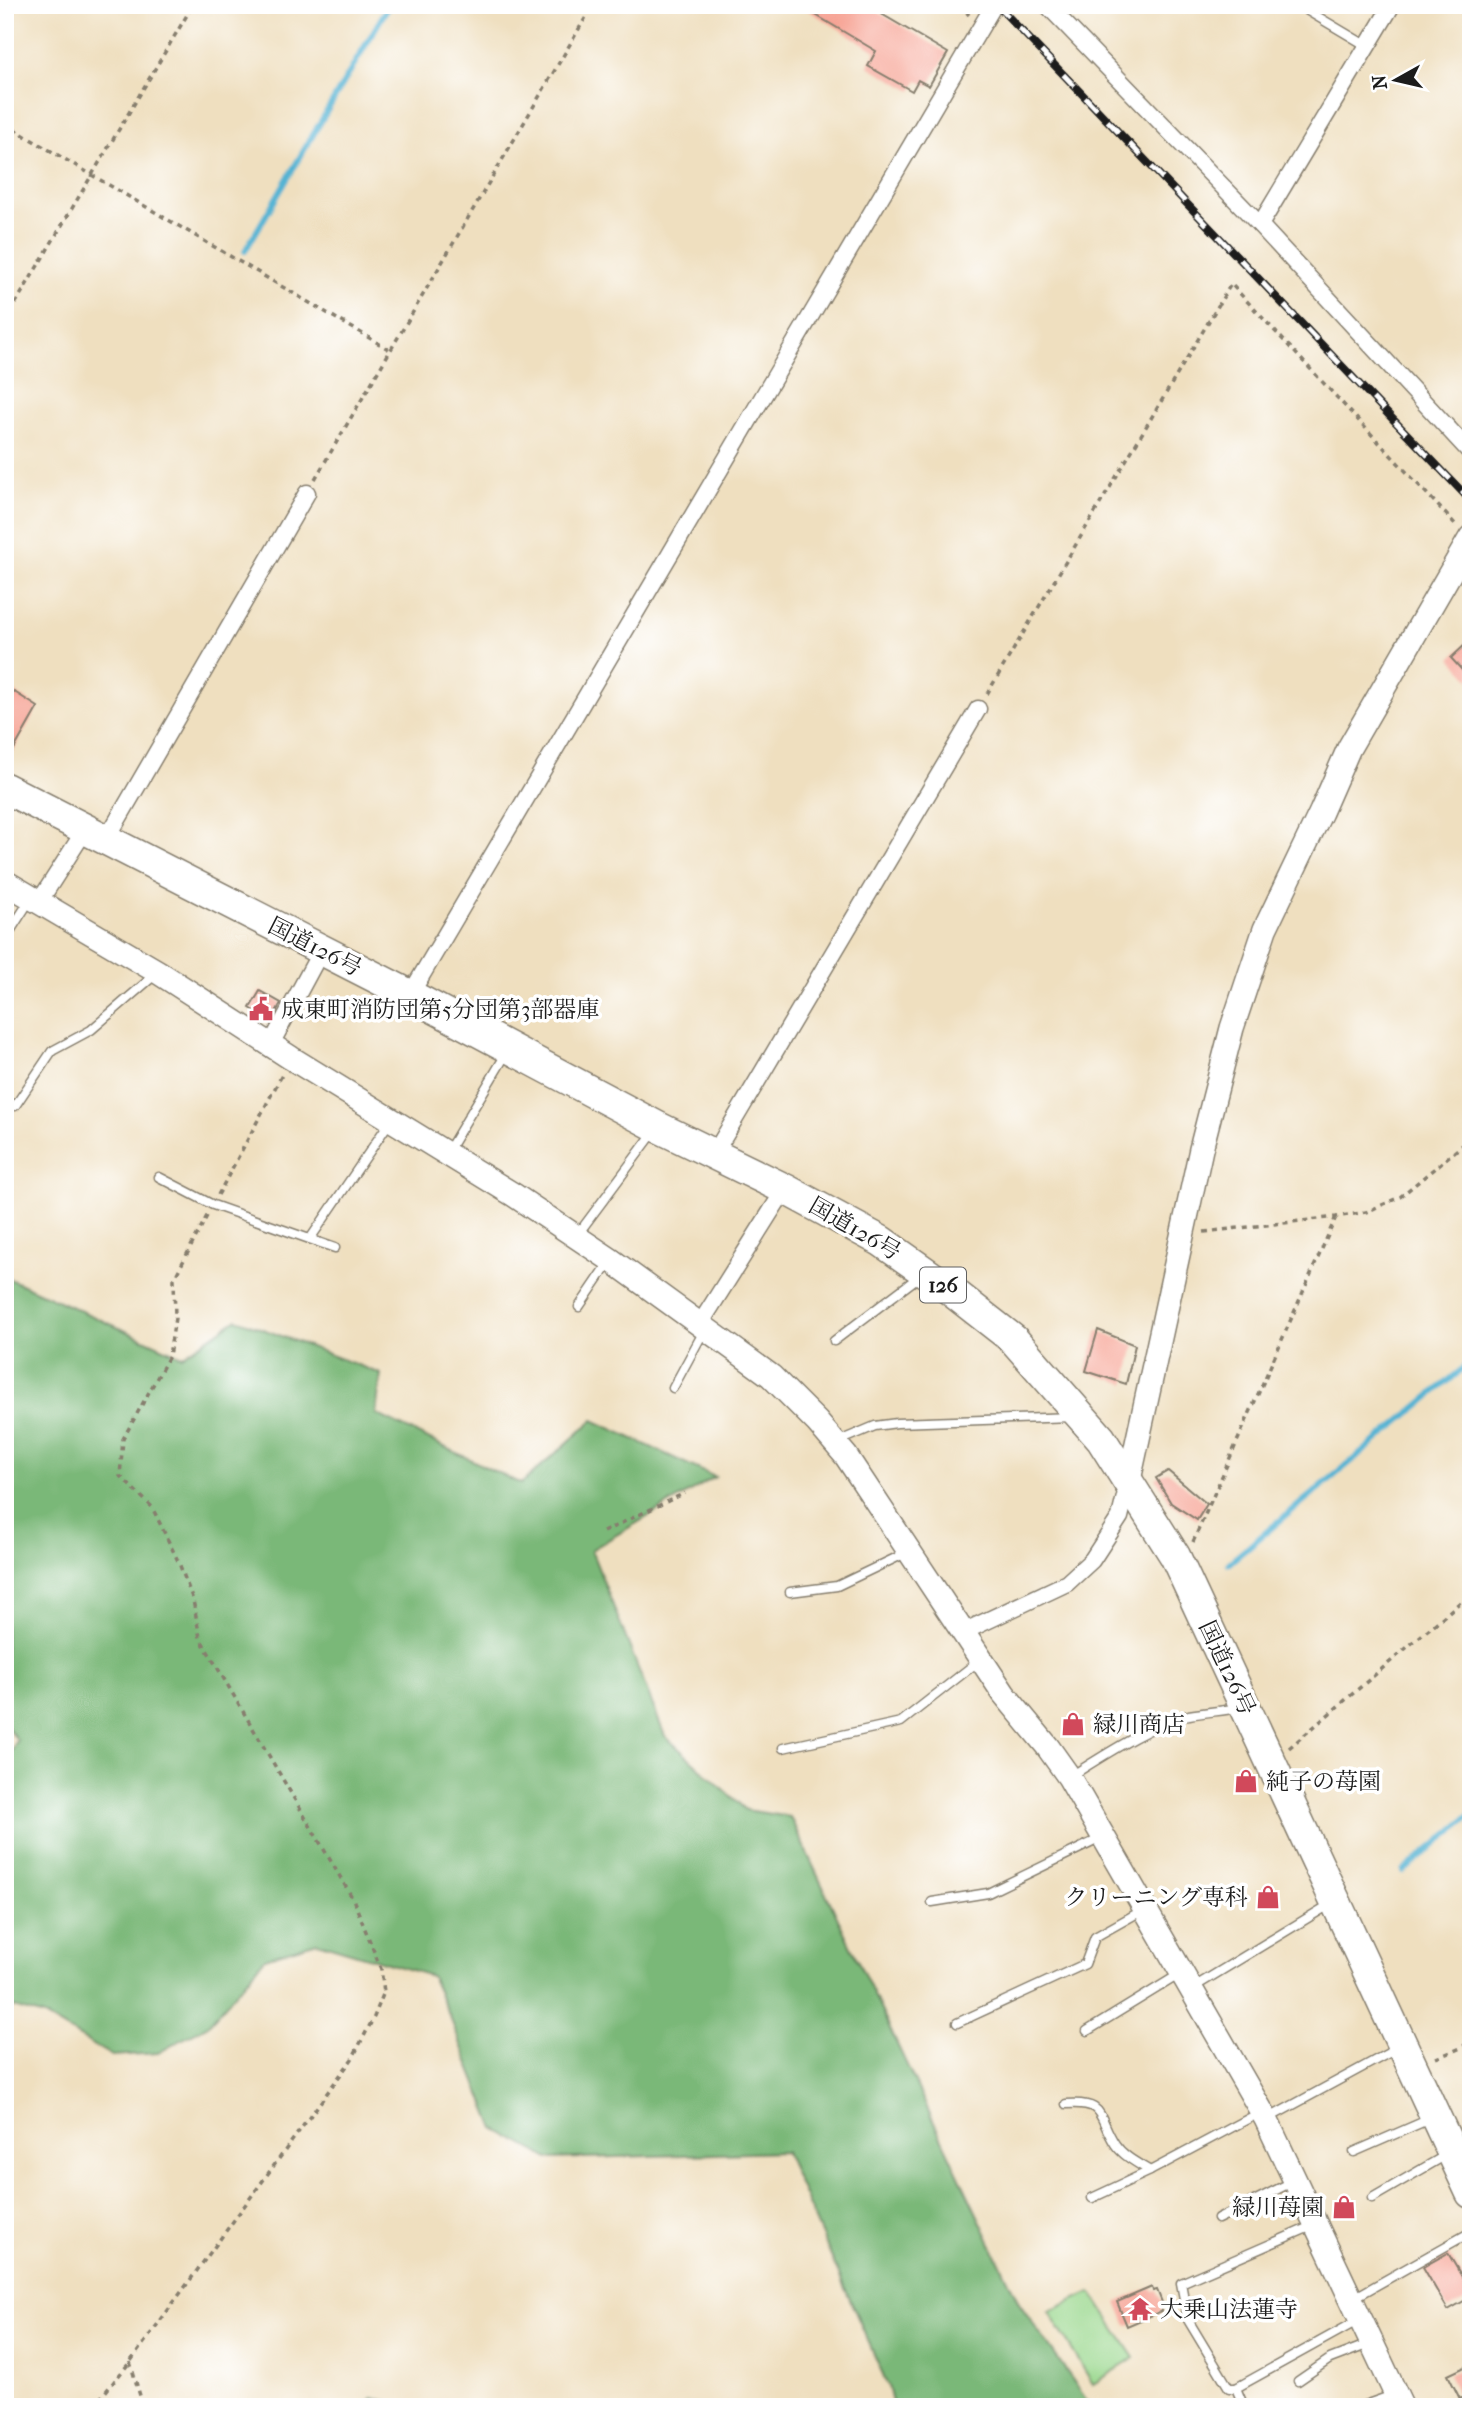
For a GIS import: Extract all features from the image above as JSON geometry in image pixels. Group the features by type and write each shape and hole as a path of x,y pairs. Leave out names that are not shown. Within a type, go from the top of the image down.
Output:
{"highway":[{"name":"国道126号","path":"5,789 659,1127 785,1189 881,1241 1014,1340 1083,1416 1129,1480 1175,1556 1471,2193"}],"street":[{"path":"410,996 994,5"},
{"path":"1047,5 1260,225 1471,453"},
{"path":"1260,225 1392,5"},
{"path":"36,900 96,835 307,493"},
{"path":"961,1633 1067,1583 1092,1560 1120,1517 1181,1234 1232,1028 1265,929 1349,748 1470,538"},
{"path":"714,1154 978,709"},
{"path":"5,882 158,972 291,1058 514,1195 611,1260 771,1376 846,1456 961,1633 1004,1694 1069,1777 1104,1836 1264,2115 1399,2400"},
{"path":"271,1044 321,951"},
{"path":"703,1326 785,1189"}],"lane":[{"path":"1298,5 1367,46"},
{"path":"5,939 36,900"},
{"path":"15,1106 52,1051 91,1030 158,972"},
{"path":"447,1154 509,1048"},
{"path":"310,1239 391,1119"},
{"path":"576,1237 659,1127"},
{"path":"159,1177 213,1205 335,1248"},
{"path":"579,1307 611,1260"},
{"path":"834,1341 925,1272"},
{"path":"673,1388 703,1326"},
{"path":"834,1443 875,1426 897,1423 1083,1416"},
{"path":"790,1592 837,1586 908,1552"},
{"path":"783,1748 901,1722 980,1660"},
{"path":"1069,1777 1112,1750 1188,1715 1245,1707"},
{"path":"932,1902 988,1893 1104,1836"},
{"path":"1087,2031 1335,1902"},
{"path":"957,2024 1084,1964 1095,1937 1145,1909"},
{"path":"1092,2198 1264,2115 1407,2057"},
{"path":"1066,2104 1081,2103 1098,2109 1116,2145 1128,2157 1150,2171"},
{"path":"1354,2152 1435,2117"},
{"path":"1372,2199 1452,2152"},
{"path":"1218,2219 1296,2180"},
{"path":"1315,2225 1181,2283 1188,2320 1229,2388 1236,2388 1471,2232"},
{"path":"1298,2381 1330,2359 1373,2343"},
{"path":"1236,2388 1244,2407"},
{"path":"1359,2407 1399,2400"},
{"path":"1462,2407 1471,2402"}],"path":[{"path":"5,321 193,5"},
{"path":"307,493 593,5"},
{"path":"5,124 390,350"},
{"path":"978,709 1231,284 1470,538"},
{"path":"93,2407 130,2362 352,2059 384,1992 380,1969 353,1899 200,1638 193,1600 179,1563 152,1507 120,1476 123,1439 170,1356 175,1318 174,1279 291,1058"},
{"path":"1181,1234 1366,1212 1400,1197 1471,1138"},
{"path":"1175,1556 1190,1547 1336,1217"},
{"path":"603,1532 685,1493"},
{"path":"1271,1763 1471,1593"},
{"path":"1407,2057 1461,2048 1471,2040"},
{"path":"130,2362 141,2399 149,2407"}],"green space":[{"path":"5,1277 182,1356 237,1319 381,1374 376,1414 521,1484 593,1420 715,1477 591,1550 665,1736 746,1810 790,1817 1019,2303 1088,2402 1096,2407 893,2407 888,2386 785,2152 549,2159 495,2129 431,1976 317,1942 265,1958 208,2025 158,2053 112,2056 44,2016 14,2007 5,2014 5,1766 17,1740 5,1724"},
{"path":"1091,2292 1135,2358 1093,2384 1049,2312"},
{"path":"372,2398 413,2407 366,2407"}],"building":[{"path":"799,5 866,5 948,53 929,86 918,80 912,91 868,66 876,51"},
{"path":"1471,639 1471,680 1451,658"},
{"path":"5,686 38,707 5,765"},
{"path":"260,991 281,1003 271,1021 250,1008"},
{"path":"1098,1330 1135,1345 1126,1384 1086,1371"},
{"path":"1168,1471 1207,1504 1197,1520 1171,1503 1156,1478"},
{"path":"1448,2253 1471,2292 1471,2297 1448,2310 1423,2267"},
{"name":"大乗山法蓮寺","path":"1152,2287 1153,2291 1157,2290 1163,2305 1160,2306 1162,2311 1127,2326 1117,2302"},
{"path":"1471,2364 1471,2394 1460,2399 1448,2375"}],"waterway":[{"path":"245,251 389,5"},
{"path":"1229,1563 1471,1362"},
{"path":"1404,1871 1471,1815"}],"railway":[{"path":"997,5 1471,501"}],"place":[{"name":"成東町消防団第5分団第3部器庫","path":"261,1009"},
{"name":"緑川商店","path":"1073,1724"},
{"name":"純子の苺園","path":"1246,1781"},
{"name":"クリーニング専科","path":"1268,1897"},
{"name":"緑川苺園","path":"1344,2207"},
{"name":"大乗山法蓮寺","path":"1140,2309"}]}
